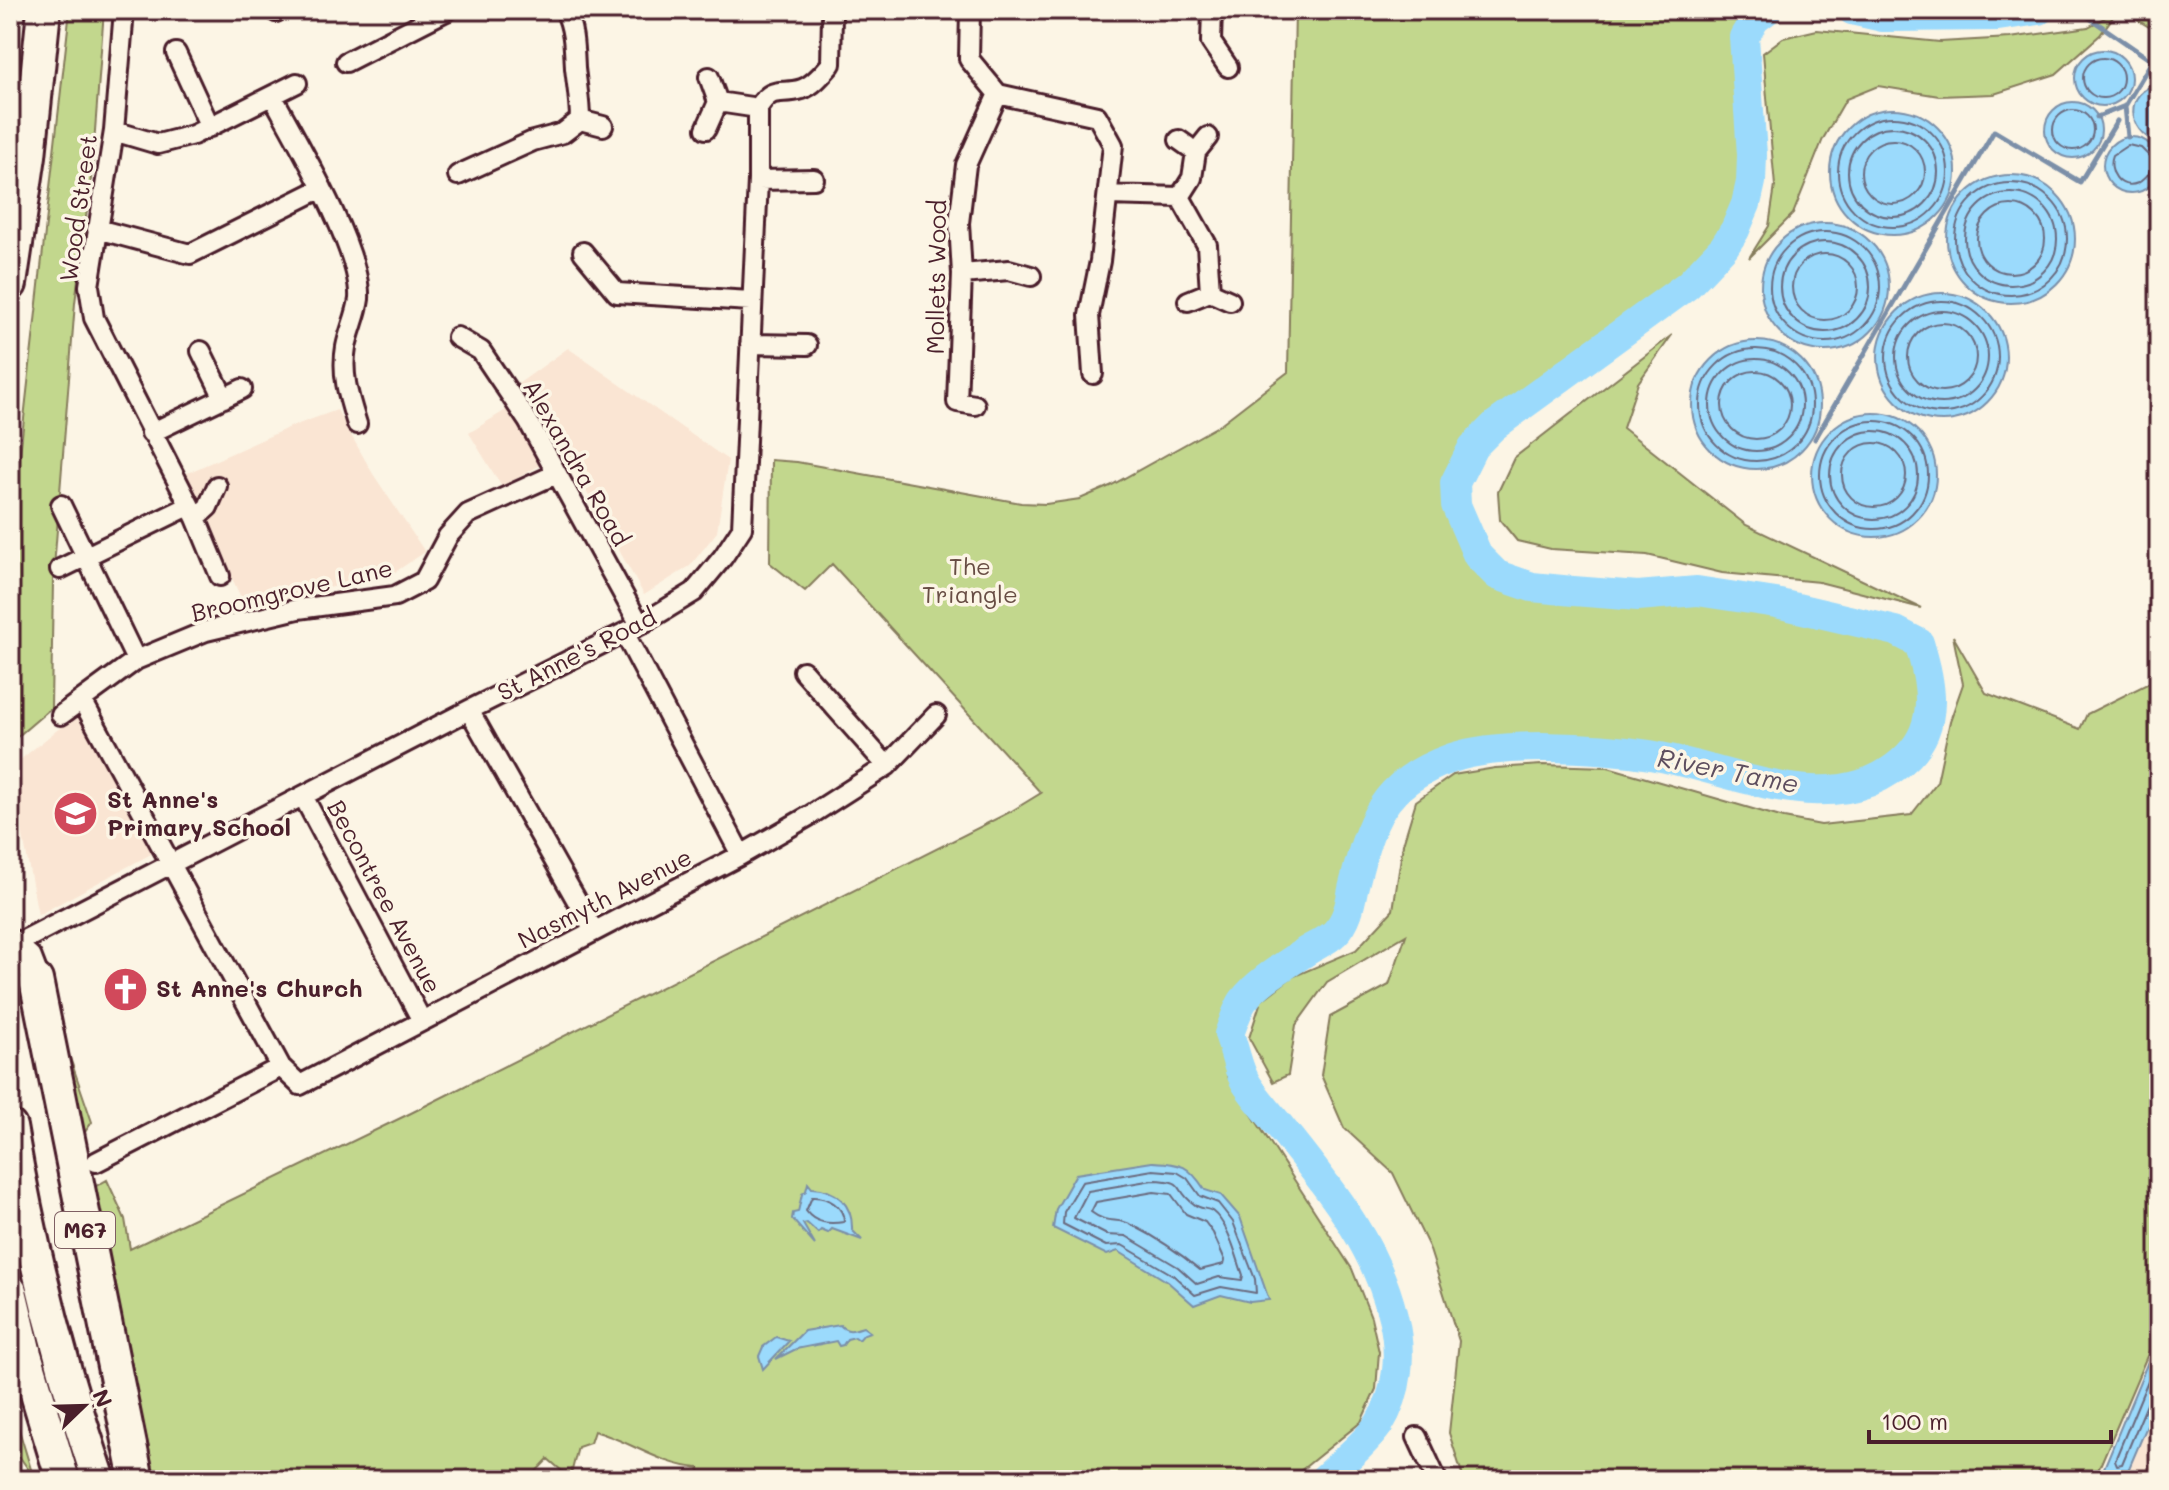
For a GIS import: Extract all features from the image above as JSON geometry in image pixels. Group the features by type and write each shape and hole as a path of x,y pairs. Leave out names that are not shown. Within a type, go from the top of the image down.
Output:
{"highway":[{"path":"10,284 29,156 44,10"},
{"name":"M67","path":"36,980 137,1480"},
{"name":"M67","path":"10,1127 19,1181 51,1316 99,1480"},
{"path":"10,1291 25,1354 63,1480"}],"main road":[{"name":"St Anne's Road","path":"12,944 28,959 36,980"}],"street":[{"name":"Wood Street","path":"124,10 114,131 89,286 94,318 192,512 220,576"},
{"path":"346,62 448,10"},
{"path":"565,10 575,43 580,120"},
{"path":"970,10 969,59 998,94 1097,116 1113,145 1100,261 1089,315 1093,374"},
{"path":"1212,10 1203,44 1228,67"},
{"path":"718,102 758,108 765,97 777,90 802,89 818,79 831,64 832,15"},
{"path":"176,53 210,127"},
{"path":"706,129 718,102 709,77"},
{"path":"114,131 158,144 193,135 297,83"},
{"name":"Mollets Wood","path":"950,420 966,404 959,223 966,165 998,94"},
{"path":"273,97 322,188 351,258 359,298 346,347 343,380 357,424"},
{"name":"St Anne's Road","path":"12,944 632,630 694,592 742,528 758,180 758,108"},
{"path":"580,120 603,126"},
{"path":"458,175 533,141 563,133 580,120"},
{"path":"1180,197 1192,178 1196,152 1208,137"},
{"path":"1179,140 1196,152"},
{"path":"758,180 814,179"},
{"path":"97,229 190,254 322,188"},
{"path":"1108,195 1180,197"},
{"path":"1180,197 1207,245 1210,292"},
{"path":"583,252 617,293 751,301"},
{"path":"962,274 1003,263 1031,276"},
{"path":"1188,301 1210,292 1230,301"},
{"name":"Alexandra Road","path":"457,337 481,351 528,421 741,855"},
{"path":"750,344 807,345"},
{"path":"201,351 224,398"},
{"path":"155,440 242,389"},
{"name":"Broomgrove Lane","path":"61,715 136,660 216,628 298,609 395,596 424,581 448,536 468,514 556,474"},
{"path":"60,569 208,507 217,486"},
{"path":"61,505 136,660"},
{"path":"803,671 887,766"},
{"path":"82,700 281,1067 96,1162"},
{"path":"469,710 594,931"},
{"name":"Nasmyth Avenue","path":"281,1067 300,1085 741,855 887,766 936,715"},
{"name":"Becontree Avenue","path":"303,796 422,1021"},
{"path":"1417,1437 1437,1480"}],"shaded area":[{"path":"568,348 728,460 717,532 690,566 644,595 576,473 542,464 502,487 469,433 509,408 518,384"},
{"path":"337,410 373,474 425,552 395,572 246,608 183,475 290,427"},
{"name":"St Anne's Primary School","path":"82,710 153,853 38,915 10,768"},
{"path":"2159,1365 2159,1480 2113,1480"}],"green space":[{"path":"70,10 104,10 92,171 75,303 53,580 51,708 10,743 10,543"},
{"name":"The Triangle","path":"1295,10 1767,10 1750,26 1744,39 1752,141 1751,174 1745,205 1728,239 1688,285 1494,426 1463,465 1456,491 1457,505 1469,538 1481,559 1493,573 1511,581 1548,590 1589,594 1714,593 1833,614 1877,626 1919,643 1927,672 1930,702 1925,730 1918,744 1908,756 1880,777 1850,788 1817,790 1749,780 1650,755 1550,747 1496,749 1452,758 1428,768 1409,779 1382,807 1366,843 1347,912 1339,928 1328,939 1249,993 1229,1034 1235,1051 1227,1076 1352,1269 1371,1317 1379,1352 1376,1389 1361,1422 1289,1480 831,1480 797,1473 757,1480 700,1480 699,1468 658,1458 594,1431 590,1443 578,1447 570,1478 548,1459 528,1480 156,1480 91,1189 107,1180 125,1219 130,1249 411,1113 1010,812 1041,793 832,564 805,591 770,563 771,460 797,462 1021,503 1046,504 1080,499 1110,486 1218,426 1288,372"},
{"path":"1852,10 2039,10 1998,16 1884,17"},
{"path":"2118,10 2100,35 2056,74 1994,94 1939,96 1878,86 1846,99 1823,139 1793,214 1749,258 1769,226 1775,186 1763,53 1783,38 1817,30 1940,42 2010,38 2088,27"},
{"path":"2121,10 2159,10 2159,33"},
{"path":"1672,335 1638,383 1623,428 1746,525 1921,608 1819,582 1722,573 1647,555 1551,549 1517,541 1500,520 1498,492 1514,458"},
{"path":"1953,636 1986,693 2080,729 2087,714 2159,678 2159,1328 2094,1480 1464,1480 1449,1433 1459,1341 1429,1247 1393,1173 1344,1128 1321,1075 1330,1017 1389,985 1406,935 1327,982 1296,1025 1288,1075 1273,1082 1249,1038 1261,1001 1292,977 1356,950 1393,910 1403,844 1416,801 1453,775 1542,765 1608,767 1784,818 1821,825 1911,815 1937,782 1950,721 1963,684"},
{"path":"55,1014 92,1122 80,1139"},
{"path":"10,1400 33,1476 10,1443"}],"water":[{"path":"2103,50 2123,58 2131,78 2123,98 2103,106 2083,98 2075,78 2083,58"},
{"path":"2159,84 2157,142 2139,129 2133,112 2140,94"},
{"path":"2073,102 2093,110 2101,130 2093,150 2073,158 2053,150 2045,130 2053,110"},
{"path":"1893,109 1917,114 1937,128 1951,148 1956,172 1951,196 1937,216 1917,230 1893,235 1869,230 1849,216 1835,196 1830,172 1835,148 1849,128 1869,114"},
{"path":"2131,137 2151,145 2159,165 2151,185 2131,193 2111,185 2103,165 2111,145"},
{"path":"2011,175 2035,180 2056,194 2070,215 2075,239 2070,263 2056,284 2035,298 2011,303 1987,298 1966,284 1952,263 1947,239 1952,215 1966,194 1987,180"},
{"path":"1825,223 1849,228 1870,242 1884,263 1889,287 1884,311 1870,332 1849,346 1825,351 1801,346 1780,332 1766,311 1761,287 1766,263 1780,242 1801,228"},
{"path":"1942,293 1966,298 1987,312 2001,333 2006,357 2001,381 1987,402 1966,416 1942,421 1918,416 1897,402 1883,381 1878,357 1883,333 1897,312 1918,298"},
{"path":"1756,341 1780,346 1801,360 1815,381 1820,405 1815,429 1801,450 1780,464 1756,469 1732,464 1711,450 1697,429 1692,405 1697,381 1711,360 1732,346"},
{"path":"1874,413 1898,417 1918,431 1932,451 1936,475 1932,499 1918,519 1898,533 1874,537 1850,533 1830,519 1816,499 1812,475 1816,451 1830,431 1850,417"},
{"path":"1152,1162 1189,1170 1205,1190 1221,1195 1240,1217 1269,1300 1250,1302 1221,1295 1194,1305 1168,1282 1118,1251 1107,1255 1053,1228 1056,1209 1076,1174"},
{"path":"808,1183 812,1188 829,1191 842,1200 850,1213 852,1230 862,1240 832,1229 828,1233 821,1230 818,1233 807,1223 803,1224 815,1245 792,1219 793,1213 798,1212"},
{"path":"840,1325 848,1330 863,1327 870,1332 859,1340 855,1337 847,1339 843,1345 839,1346 836,1341 796,1349 776,1359 804,1331"},
{"path":"2159,1335 2159,1398 2124,1480 2099,1480"},
{"path":"776,1337 789,1341 763,1369 759,1356 763,1347"}],"waterway":[{"name":"River Tame","path":"1323,1480 1367,1439 1386,1412 1397,1372 1393,1317 1385,1290 1363,1241 1333,1195 1248,1086 1229,1034 1249,993 1339,928 1347,912 1366,843 1382,807 1409,779 1428,768 1472,753 1522,747 1650,755 1784,787 1817,790 1850,788 1880,777 1908,756 1925,730 1929,716 1929,687 1919,643 1896,631 1776,603 1697,591 1638,596 1532,587 1497,575 1478,556 1456,505 1455,483 1473,447 1494,426 1688,285 1724,247 1735,230 1751,182 1744,37 1755,19 1767,10"},
{"name":"River Tame","path":"1852,10 1883,17 1998,16 2039,10"},
{"path":"2078,10 2152,61 2125,106 2097,117"},
{"path":"2125,106 2128,137"},
{"path":"1815,439 1994,131 2080,182 2117,121"}],"place":[{"name":"St Anne's Primary School","path":"76,814"},
{"name":"St Anne's Church","path":"125,989"}]}
